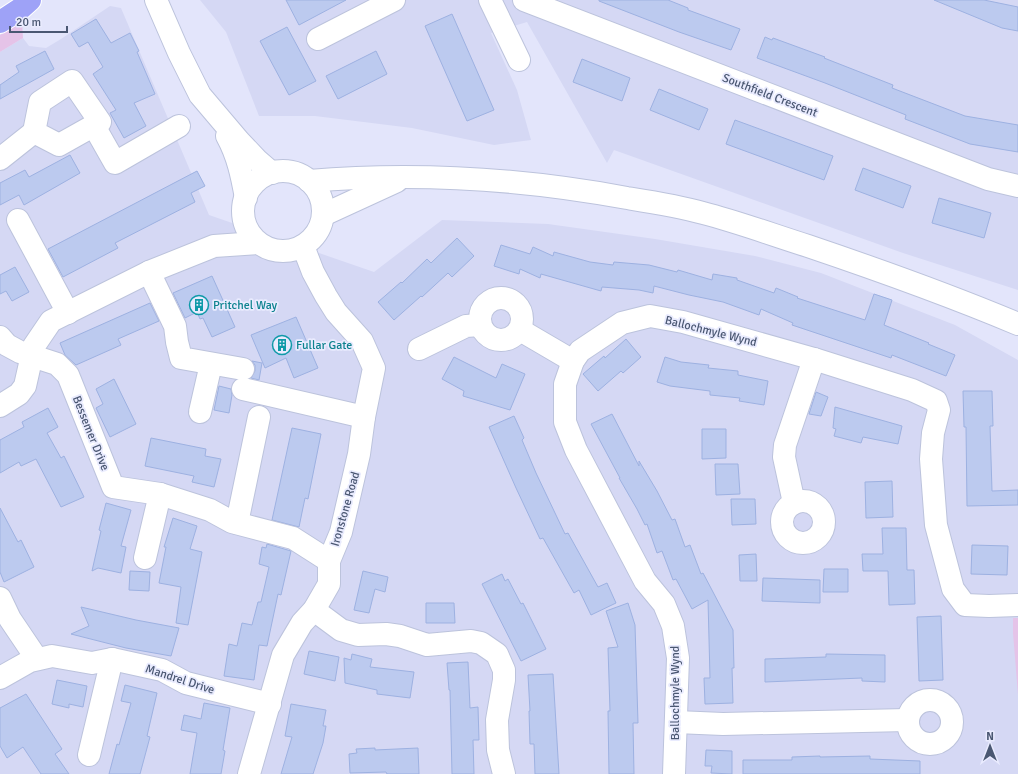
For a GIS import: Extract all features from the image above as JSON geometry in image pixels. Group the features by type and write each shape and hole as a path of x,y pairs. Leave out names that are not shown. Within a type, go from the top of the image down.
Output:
{"main road":[{"path":"0,22 20,9 30,0"}],"street":[{"path":"156,0 179,53 200,95 218,118 257,160 272,173"},
{"path":"318,38 394,0"},
{"path":"490,0 518,60"},
{"name":"Southfield Crescent","path":"524,0 988,179 1018,186"},
{"path":"0,159 34,132 40,102 72,81 100,122 59,145 34,132"},
{"path":"214,246 244,204 252,187 261,178 272,173 285,172 298,174 309,181 318,190 322,202 323,215 320,227 313,238 303,246 280,252 268,249 258,243 250,233 245,222 244,204 241,171 233,147 218,118"},
{"path":"94,126 115,163 179,126"},
{"path":"309,181 336,178 442,178 536,184 591,191 702,212 841,257 944,294 1018,324"},
{"path":"323,215 404,178"},
{"path":"18,220 68,313"},
{"path":"0,406 20,394 25,386 34,346 51,321 149,272 214,246 258,243"},
{"name":"Ironstone Road","path":"249,774 283,655 302,622 314,610 329,584 329,561 341,532 359,454 364,417 374,368 362,341 336,312 326,296 313,272 303,246"},
{"path":"149,272 175,326 181,358 211,364 243,379 364,417"},
{"path":"504,297 511,299 520,309 523,316 520,330 509,338 502,340 489,336 480,325 481,310 490,300 504,297"},
{"name":"Ballochmyle Wynd","path":"674,774 678,658 674,626 664,604 645,581 576,450 565,422 565,384 573,361 580,352 622,323 650,316 683,322 814,359 912,390 936,401 939,410 933,433 932,459 936,525 953,589 965,605 1018,605"},
{"path":"419,349 466,326 480,325"},
{"path":"520,330 573,361"},
{"path":"0,337 7,345 20,352 32,355"},
{"name":"Bessemer Drive","path":"32,355 57,364 68,375 113,487 160,494 210,510 237,523 293,538 329,561"},
{"path":"794,503 784,458 785,445 814,359"},
{"path":"200,412 211,364"},
{"path":"237,523 259,417"},
{"path":"145,558 160,494"},
{"path":"0,598 5,622 37,659"},
{"path":"314,610 341,630 358,635 386,634 400,636 428,645 471,641 481,642 497,654 504,670 504,680 496,720 498,750 504,774"},
{"name":"Mandrel Drive","path":"0,678 30,661 52,656 92,664 112,659 162,670 186,683 270,704"},
{"path":"89,755 112,659"},
{"path":"676,722 724,724 907,720"}],"shaded area":[{"path":"200,0 1018,0 1018,290 903,253 614,150 607,163 527,22 491,33 517,90 531,140 494,145 412,128 315,116 259,116 226,32"},
{"path":"110,6 121,8 209,215 374,272 442,220 548,224 655,239 755,256 821,273 955,325 1018,360 1018,774 0,774 0,52 23,38 29,46 46,48"},
{"path":"22,22 23,38 0,52 0,35"},
{"path":"1013,618 1018,618 1018,695 1013,633"}],"building":[{"path":"286,0 346,0 299,25"},
{"path":"599,0 668,0 688,8 688,10 740,29 731,50 679,32"},
{"path":"934,0 984,0 1018,7 1018,31 1002,28"},
{"path":"452,14 494,110 467,121 425,26"},
{"path":"96,19 111,43 130,33 139,51 137,52 155,94 134,103 146,126 124,138 110,113 116,110 93,74 103,67 88,42 79,47 71,34"},
{"path":"287,27 316,81 289,95 260,41"},
{"path":"765,37 772,40 773,38 825,57 824,58 893,85 892,88 965,116 1018,125 1018,152 970,144 905,119 906,115 757,58"},
{"path":"45,51 54,69 0,99 0,85 19,72 16,66"},
{"path":"376,51 387,74 338,99 326,76"},
{"path":"582,59 630,78 622,101 573,82"},
{"path":"659,89 708,109 699,130 650,110"},
{"path":"735,120 833,156 824,180 726,144"},
{"path":"70,155 80,173 24,205 19,195 0,205 0,183 25,170 29,177"},
{"path":"863,168 911,186 903,208 855,190"},
{"path":"197,171 205,186 191,193 195,202 115,243 118,248 63,277 48,249"},
{"path":"939,198 991,213 984,238 932,223"},
{"path":"457,238 474,256 452,277 448,273 394,320 378,302 401,282 402,283 427,259 431,263"},
{"path":"501,245 530,254 533,247 553,256 554,252 590,262 613,265 614,262 649,265 677,272 678,270 712,280 713,274 737,278 737,280 774,293 776,288 798,297 797,298 865,320 874,294 892,300 884,325 955,355 946,376 892,355 891,358 792,325 793,323 761,309 759,315 723,302 654,286 653,293 639,290 602,287 601,291 541,274 540,278 520,269 519,274 494,266"},
{"path":"15,267 29,292 12,301 6,291 0,294 0,275"},
{"name":"Pritchel Way","path":"212,276 235,327 212,337 203,318 200,319 197,312 185,318 173,293"},
{"path":"150,303 159,321 118,339 121,345 76,365 65,355 60,343"},
{"name":"Fullar Gate","path":"296,317 318,368 294,378 286,358 265,368 251,335"},
{"path":"626,339 641,357 623,373 621,371 598,391 583,374 604,356 605,358"},
{"path":"454,357 496,378 502,364 525,374 510,410 463,396 464,391 442,379"},
{"path":"665,357 681,362 709,365 708,368 738,371 738,375 768,381 764,405 739,401 740,398 710,395 710,391 670,386 657,382"},
{"path":"252,361 262,363 259,380 251,378 255,371 255,365"},
{"path":"114,379 136,424 110,437 96,408 103,404 96,389"},
{"path":"219,386 231,389 232,395 229,413 214,410"},
{"path":"963,391 992,391 993,426 990,426 992,491 1018,490 1018,505 967,506 966,427 964,427"},
{"path":"816,392 828,397 821,416 809,414"},
{"path":"835,407 902,426 898,444 863,437 861,443 834,436 836,429 833,428"},
{"path":"48,408 58,427 47,433 61,458 64,456 84,497 61,507 36,459 21,466 19,462 0,473 0,440 24,427 22,422"},
{"path":"612,414 639,466 639,461 672,520 675,519 685,547 690,545 701,574 703,573 733,630 733,703 705,704 704,678 710,678 708,600 692,609 676,579 673,580 662,551 657,553 647,524 645,525 591,424"},
{"path":"514,416 524,438 522,440 536,473 565,534 568,533 598,587 607,583 616,603 591,615 579,590 574,593 543,538 540,539 489,427"},
{"path":"292,428 321,434 308,499 305,498 299,527 272,520"},
{"path":"702,429 726,429 726,458 702,459"},
{"path":"151,438 206,449 205,456 221,459 214,487 192,482 194,476 145,466"},
{"path":"715,464 738,464 740,494 716,495"},
{"path":"892,481 893,517 866,518 865,482"},
{"path":"731,499 755,499 756,524 732,525"},
{"path":"106,503 131,510 121,546 126,547 121,573 98,568 92,571 101,531 99,530"},
{"path":"0,508 18,542 21,540 34,567 4,582 0,572"},
{"path":"173,518 197,526 190,549 202,552 188,625 176,623 181,587 159,583 166,547 164,547"},
{"path":"882,528 906,528 907,570 914,570 915,604 889,605 888,571 863,571 862,554 883,554"},
{"path":"267,544 291,551 281,595 278,594 267,646 259,645 254,680 224,676 229,644 237,646 242,623 252,625 258,602 261,602 269,567 259,564 262,547 266,548"},
{"path":"972,545 1008,546 1007,575 971,574"},
{"path":"756,554 757,581 740,581 739,555"},
{"path":"824,569 848,569 848,592 823,592"},
{"path":"130,571 150,572 149,591 129,590"},
{"path":"363,571 388,577 385,592 375,589 369,613 354,610"},
{"path":"502,574 505,581 508,579 521,604 523,603 546,649 521,661 482,584"},
{"path":"763,578 820,580 820,603 762,601"},
{"path":"426,603 454,603 455,623 426,623"},
{"path":"628,603 635,625 638,723 633,723 634,774 609,774 608,711 610,711 608,648 618,647 606,611"},
{"path":"81,607 179,628 171,656 126,648 71,634 89,626"},
{"path":"941,616 943,680 919,681 917,617"},
{"path":"309,651 339,657 335,681 304,674"},
{"path":"352,654 372,659 370,667 414,672 410,698 377,694 377,690 345,683 344,658 351,660"},
{"path":"826,654 885,655 885,682 862,681 862,678 765,682 765,659 826,657"},
{"path":"468,662 470,708 478,707 479,740 473,740 474,774 452,774 450,690 447,663"},
{"path":"553,674 559,774 535,774 534,744 530,744 528,675"},
{"path":"57,680 87,686 83,707 69,704 69,708 52,704"},
{"path":"125,685 157,693 147,736 150,737 140,774 109,774 117,744 119,745 131,703 121,701"},
{"path":"26,694 62,749 55,754 69,774 41,774 23,747 7,758 0,746 0,708"},
{"path":"204,703 230,708 223,750 225,751 221,774 190,774 197,733 181,730 184,715 201,719"},
{"path":"291,704 326,710 323,726 326,726 323,743 313,774 281,774 292,737 285,736"},
{"path":"375,748 375,750 418,748 419,774 387,774 386,772 350,773 349,754 357,753 356,749"},
{"path":"706,750 732,751 732,774 711,773 712,766 705,766"},
{"path":"870,756 870,759 920,761 920,774 743,774 743,760 792,760 792,757"}],"place":[{"name":"Pritchel Way","path":"199,305"},
{"name":"Fullar Gate","path":"282,345"}]}
